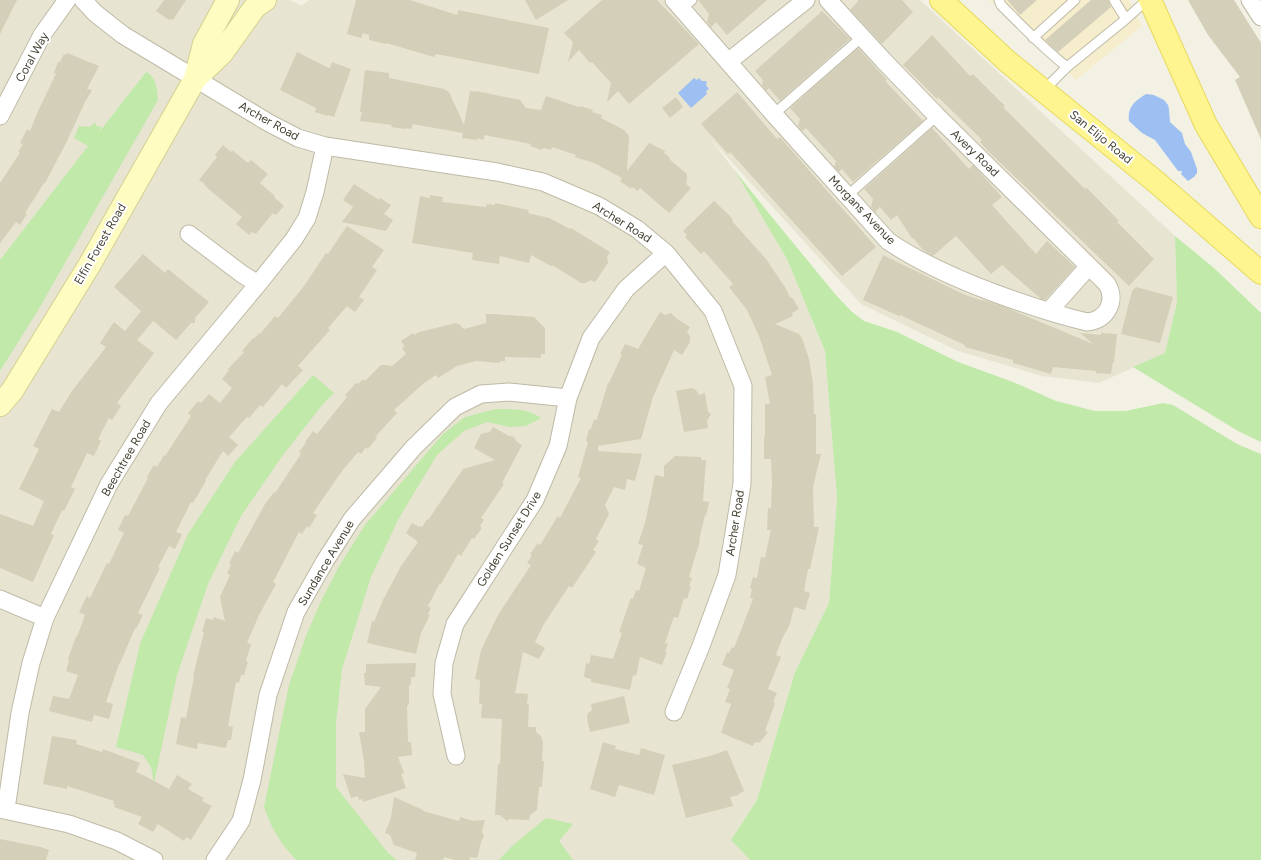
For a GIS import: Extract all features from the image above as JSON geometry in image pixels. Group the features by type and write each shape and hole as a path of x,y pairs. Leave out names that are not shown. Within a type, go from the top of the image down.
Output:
{"main road":[{"name":"San Elijo Road","path":"941,0 1008,62 1155,181 1261,273"},
{"path":"1150,0 1206,125 1261,217"}],"street":[{"name":"Coral Way","path":"0,116 42,35 67,0"},
{"name":"Archer Road","path":"83,0 95,13 123,35 195,79 298,138 325,146 497,172 543,182 599,206 637,229 666,253 714,311 743,386 742,484 727,575 701,646 674,712"},
{"path":"195,79 204,44 228,0"},
{"path":"195,79 222,53 255,7 264,0"},
{"path":"728,62 806,0"},
{"name":"Avery Road","path":"828,0 937,116 1104,280 1110,288 1112,299 1109,309"},
{"path":"1250,0 1261,17"},
{"name":"Morgans Avenue","path":"682,3 728,62 888,241 929,265 975,286 1025,304 1088,322 1102,317 1109,309"},
{"name":"Elfin Forest Road","path":"0,405 12,391 90,264 195,79"},
{"name":"Beechtree Road","path":"3,809 20,713 31,663 45,618 110,484 159,403 294,239 307,218 315,192 325,146"},
{"path":"189,234 242,274 258,284"},
{"name":"Golden Sunset Drive","path":"456,756 442,694 444,663 455,624 535,500 558,446 568,398 591,338 626,289 666,253"},
{"path":"1049,311 1089,266"},
{"name":"Sundance Avenue","path":"215,860 241,821 252,780 268,695 296,612 352,518 414,447 455,407 481,394 502,392 568,398"},
{"path":"0,599 45,618"},
{"path":"3,809 70,824 117,841 154,860"}],"lane":[{"path":"999,0 1001,5 1033,38 1067,67"},
{"path":"1033,38 1075,0"},
{"path":"1114,0 1126,19"},
{"path":"1043,91 1067,67 1126,19 1146,0"},
{"path":"774,114 862,37"},
{"path":"848,196 937,116"}],"shaded area":[{"path":"0,0 290,0 302,6 309,0 920,0 1175,236 1177,302 1165,353 1099,383 1042,376 958,351 861,304 708,136 735,171 787,259 825,351 837,499 829,603 795,672 757,800 731,840 750,860 0,860 0,371 157,100 157,87 146,72 0,260"},
{"path":"989,0 1129,0 1142,26 1076,80"}],"green space":[{"path":"146,72 150,74 157,88 158,100 37,312 0,371 0,260 88,146 74,138 79,126 90,127 95,122 96,126 101,127 100,131"},
{"path":"735,171 835,294 852,312 864,321 897,332 958,362 1013,382 1056,401 1095,411 1126,411 1163,403 1173,405 1237,444 1261,454 1261,860 750,860 731,840 757,800 795,672 829,603 837,499 825,351 787,259"},
{"path":"1175,236 1214,268 1261,313 1261,442 1238,431 1133,367 1165,353 1177,302"},
{"path":"313,375 334,393 323,404 283,455 241,516 208,584 177,675 154,783 151,767 143,755 116,747 140,644 188,534 235,462"},
{"path":"496,409 514,409 530,412 541,418 526,426 510,427 487,422 464,431 437,455 399,518 371,577 342,669 336,723 336,787 388,853 397,860 296,860 283,845 272,827 264,807 289,685 306,636 321,601 338,568 365,525 443,434 465,417"},
{"path":"546,818 573,824 559,841 573,860 499,860 511,847"}],"water":[{"path":"694,78 697,80 699,78 702,81 706,81 706,85 709,89 706,91 707,94 691,108 678,93"},
{"path":"1146,94 1154,95 1164,100 1168,105 1170,122 1182,133 1185,144 1191,152 1197,169 1197,173 1194,177 1188,181 1181,174 1182,171 1178,171 1155,140 1142,133 1129,121 1129,112 1131,108 1138,99"}],"building":[{"path":"0,0 17,0 0,34"},
{"path":"164,0 186,0 173,20 169,20 156,11"},
{"path":"356,0 410,0 457,15 458,10 549,28 539,74 436,54 434,57 386,43 369,40 369,35 363,33 361,38 347,34"},
{"path":"525,0 568,0 536,20"},
{"path":"602,0 657,0 699,44 629,104 618,91 607,102 611,83 579,50 568,62 573,42 564,33"},
{"path":"698,0 767,0 727,35 716,22 711,27 707,22 709,14"},
{"path":"859,0 902,0 913,12 882,44 850,10"},
{"path":"1007,0 1037,0 1020,15"},
{"path":"1091,0 1108,0 1111,7 1058,52 1045,40"},
{"path":"1188,0 1234,0 1261,43 1261,139 1235,80 1240,77 1208,35"},
{"path":"822,11 850,39 780,101 769,88 766,91 762,85 763,80 755,71"},
{"path":"932,35 970,76 973,74 1005,106 1003,107 1085,189 1086,187 1119,221 1117,222 1154,259 1129,286 988,151 980,142 982,140 938,97 937,99 903,65"},
{"path":"858,48 887,80 885,81 923,121 853,182 842,169 839,172 834,167 836,161 806,128 802,131 798,126 800,119 790,108"},
{"path":"297,52 329,68 332,62 351,69 334,117 315,112 316,108 280,90"},
{"path":"67,53 99,66 87,89 92,90 45,183 25,213 27,214 20,225 16,222 0,243 0,183 20,153 18,152 23,144 20,143 27,129 30,131 56,74 54,73 58,62 60,62 64,54 66,55"},
{"path":"365,70 389,73 389,78 444,89 449,92 464,125 470,91 520,100 526,108 541,110 546,96 593,110 592,112 602,115 601,118 624,130 629,136 627,171 649,143 665,151 664,153 670,158 669,159 687,174 686,184 691,188 669,213 640,188 638,191 632,187 631,189 620,181 622,178 594,163 552,147 551,150 543,148 542,150 530,146 531,144 484,135 484,140 477,138 477,140 462,138 463,133 412,124 412,129 405,129 391,127 392,125 360,121"},
{"path":"737,92 777,139 780,137 876,247 842,276 730,152 728,154 701,124"},
{"path":"676,97 683,107 670,118 662,108"},
{"path":"932,128 969,169 973,165 1002,197 992,205 1036,254 1047,241 1075,267 1045,300 1041,299 1002,265 991,274 956,236 933,256 923,250 911,237 897,215 891,220 880,207 875,212 871,207 873,199 864,189"},
{"path":"223,145 231,152 232,150 248,163 251,160 268,174 260,183 284,206 276,215 273,213 256,234 252,232 249,235 236,224 242,217 199,180 217,157 215,155"},
{"path":"354,184 379,200 380,198 391,205 384,214 393,220 386,231 342,222 353,207 343,200"},
{"path":"430,195 443,197 442,202 486,207 487,204 495,205 495,203 529,210 528,213 549,218 570,229 571,228 610,252 607,257 608,263 595,282 591,280 581,283 552,265 551,266 531,255 529,263 500,256 499,264 472,260 473,253 412,243 420,196 430,198"},
{"path":"714,201 729,215 733,220 732,221 766,259 785,287 790,298 792,297 799,309 792,313 793,316 775,324 799,334 802,338 809,359 813,383 814,414 816,414 816,454 821,454 813,487 814,527 819,527 804,591 810,593 805,610 794,607 790,624 776,655 781,657 768,689 777,693 765,731 768,732 760,742 754,743 753,746 721,733 731,704 725,702 730,689 727,688 734,670 722,665 727,652 729,653 732,647 734,648 753,599 750,598 752,589 750,588 753,577 757,578 761,557 765,558 771,530 767,530 768,508 771,508 771,459 764,459 764,437 765,404 770,404 765,377 772,375 759,336 747,310 729,287 733,284 704,251 701,254 685,237 687,235 683,231"},
{"path":"347,226 384,250 372,267 377,270 359,297 364,300 355,312 347,306 328,328 330,330 298,366 303,370 286,388 282,384 263,407 260,405 229,437 238,445 228,456 223,451 193,503 191,502 176,532 182,534 175,549 169,546 138,613 143,615 136,629 135,628 119,664 106,702 113,704 109,719 94,715 92,722 49,711 53,696 69,699 78,675 66,671 68,659 85,615 79,612 87,596 90,598 107,563 109,564 124,533 118,530 125,515 128,516 154,465 157,467 164,455 165,456 191,416 188,413 198,401 201,403 209,394 220,403 232,388 222,379 229,370 228,369 244,352 242,351 253,338 254,339 259,333 260,334 275,316 278,318 304,286 326,253 328,254"},
{"path":"143,254 165,273 168,269 209,302 195,318 195,323 191,323 176,340 153,321 137,340 154,353 117,403 121,406 112,420 109,418 98,439 101,441 94,456 87,453 71,487 75,489 64,511 62,510 51,534 54,535 33,582 0,568 0,514 33,526 44,501 19,489 39,449 33,446 52,409 59,412 72,391 106,347 100,343 114,322 125,331 141,311 114,287"},
{"path":"883,255 963,294 1007,308 1093,344 1080,333 1101,335 1101,333 1117,334 1111,374 1053,367 1051,374 1013,363 1013,360 965,347 965,345 900,315 899,316 863,300"},
{"path":"1136,287 1173,297 1160,343 1121,334 1132,291"},
{"path":"660,312 665,315 671,313 690,327 687,332 690,336 690,342 682,355 674,350 653,397 641,439 598,446 598,451 642,454 635,481 627,479 625,490 614,487 605,505 609,514 596,539 599,541 593,550 596,552 572,588 569,586 544,624 535,642 545,648 539,659 523,652 515,693 528,694 528,727 536,727 536,732 541,736 543,742 542,761 544,761 542,787 539,787 537,810 530,815 529,820 510,819 507,821 500,815 495,815 498,764 500,764 502,719 481,718 482,704 479,704 480,680 475,679 481,650 498,615 531,565 527,563 532,555 530,554 538,543 540,545 558,516 560,518 581,478 578,477 588,442 586,441 589,429 591,429 594,419 596,422 608,383 622,355 620,354 625,344 638,349"},
{"path":"486,314 534,317 545,328 545,354 541,354 541,358 505,357 505,361 500,361 499,363 476,361 457,366 438,378 436,375 424,383 394,410 397,413 375,437 377,438 368,449 366,447 361,454 358,452 342,471 313,513 317,515 309,528 307,526 302,534 299,532 273,582 276,584 259,615 247,643 251,644 246,661 248,662 244,675 241,675 239,683 236,682 228,726 233,727 231,740 228,740 226,748 198,743 197,749 176,744 181,717 186,718 193,676 206,618 213,620 214,617 225,621 220,597 230,575 227,573 231,565 229,564 235,551 238,553 265,504 274,492 275,493 301,454 299,452 306,443 305,442 313,431 317,434 347,397 345,395 356,383 358,384 363,379 365,381 381,365 392,366 406,354 402,348 405,347 401,341 413,333 414,335 419,332 456,323 464,329 486,323"},
{"path":"691,388 696,390 699,395 705,393 708,412 711,414 707,421 708,428 684,432 676,391"},
{"path":"493,427 509,436 514,437 517,442 522,445 502,483 504,484 481,518 484,520 480,526 482,528 474,539 472,538 461,556 458,554 428,606 431,608 428,614 430,615 421,633 416,654 367,643 372,621 374,622 383,600 401,566 418,542 406,533 412,523 422,527 463,469 495,460 474,448 481,434 490,432"},
{"path":"675,456 701,457 701,460 706,460 703,501 709,502 700,541 689,577 692,578 687,599 684,598 678,618 674,617 665,643 668,644 665,651 667,652 662,665 640,657 636,676 633,675 630,690 591,682 591,679 584,677 586,663 589,664 591,655 613,659 622,633 619,632 631,598 633,599 636,590 639,591 646,568 637,564 643,545 638,544 645,523 655,475 664,477 664,466"},
{"path":"416,663 415,677 411,677 411,685 409,685 409,704 407,706 408,742 411,742 412,755 398,757 404,773 401,774 406,788 363,802 362,799 359,800 358,796 351,798 343,774 365,778 364,761 359,732 365,732 365,709 381,687 365,685 364,673 366,673 366,664"},
{"path":"624,696 630,723 590,732 587,718 588,713 592,710 591,704"},
{"path":"52,736 77,740 76,744 102,752 103,749 140,763 136,772 169,789 177,775 192,784 188,789 204,798 202,801 212,806 191,840 186,837 184,841 158,824 153,832 138,824 142,817 114,807 114,801 67,786 67,789 43,784"},
{"path":"603,742 616,746 615,749 639,755 641,748 665,755 654,795 619,785 615,797 590,789"},
{"path":"727,750 744,791 738,794 739,795 730,797 733,806 686,818 672,765 710,756"},
{"path":"394,797 423,811 459,821 460,817 473,821 485,820 482,831 484,837 482,839 477,858 471,857 469,860 455,860 444,857 443,860 415,860 417,853 394,845 390,835 385,833 391,818"},
{"path":"0,839 49,850 46,860 0,860"}]}
